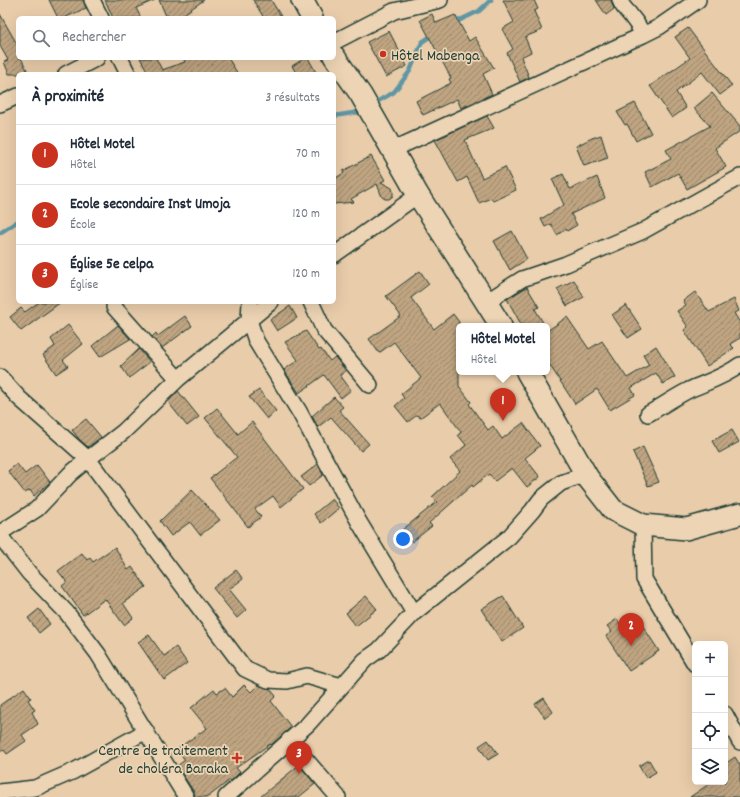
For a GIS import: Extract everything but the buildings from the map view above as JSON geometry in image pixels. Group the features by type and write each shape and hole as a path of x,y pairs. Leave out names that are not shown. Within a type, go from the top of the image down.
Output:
{"street":[{"path":"92,0 100,16"},
{"path":"302,0 311,16"},
{"path":"336,41 394,11 440,0"},
{"path":"620,0 623,8 631,15 643,36"},
{"path":"392,150 643,36 659,27 698,0"},
{"path":"336,59 361,95 418,195 498,323"},
{"path":"70,72 93,60"},
{"path":"121,60 127,72"},
{"path":"0,104 16,97"},
{"path":"486,302 522,279 566,264 643,231 740,177"},
{"path":"336,254 418,195"},
{"path":"250,304 249,320 256,341 300,413 359,522 414,613"},
{"path":"0,533 37,508 70,474 123,432 178,379 269,304"},
{"path":"312,304 324,330 370,385"},
{"path":"114,307 178,379"},
{"path":"648,414 670,400 690,390 718,379 740,365"},
{"path":"529,375 588,478 613,510 643,525 686,529 740,514"},
{"path":"0,378 88,459 245,669 268,680 287,681 306,676 341,686"},
{"path":"226,797 308,724 365,660 379,650 414,613 509,537 541,499 561,484 578,477 588,478"},
{"path":"643,525 644,579 692,659"},
{"path":"0,536 29,572 72,618 108,669 186,797"},
{"path":"728,720 740,742"},
{"path":"0,792 35,788 74,771 146,731"},
{"path":"289,740 338,797"}],"waterway":[{"path":"454,23 479,11 491,0"},
{"path":"373,104 394,92 410,71 422,42 434,34"},
{"path":"336,116 363,110"},
{"path":"0,233 16,222"}],"place":[{"name":"Hôtel Mabenga","path":"383,54"},
{"name":"Hôtel Motel","path":"503,421"},
{"name":"Ecole secondaire Inst Umoja","path":"631,646"},
{"name":"Centre de traitement de choléra Baraka","path":"237,758"},
{"name":"Église 5e celpa","path":"299,774"}]}
